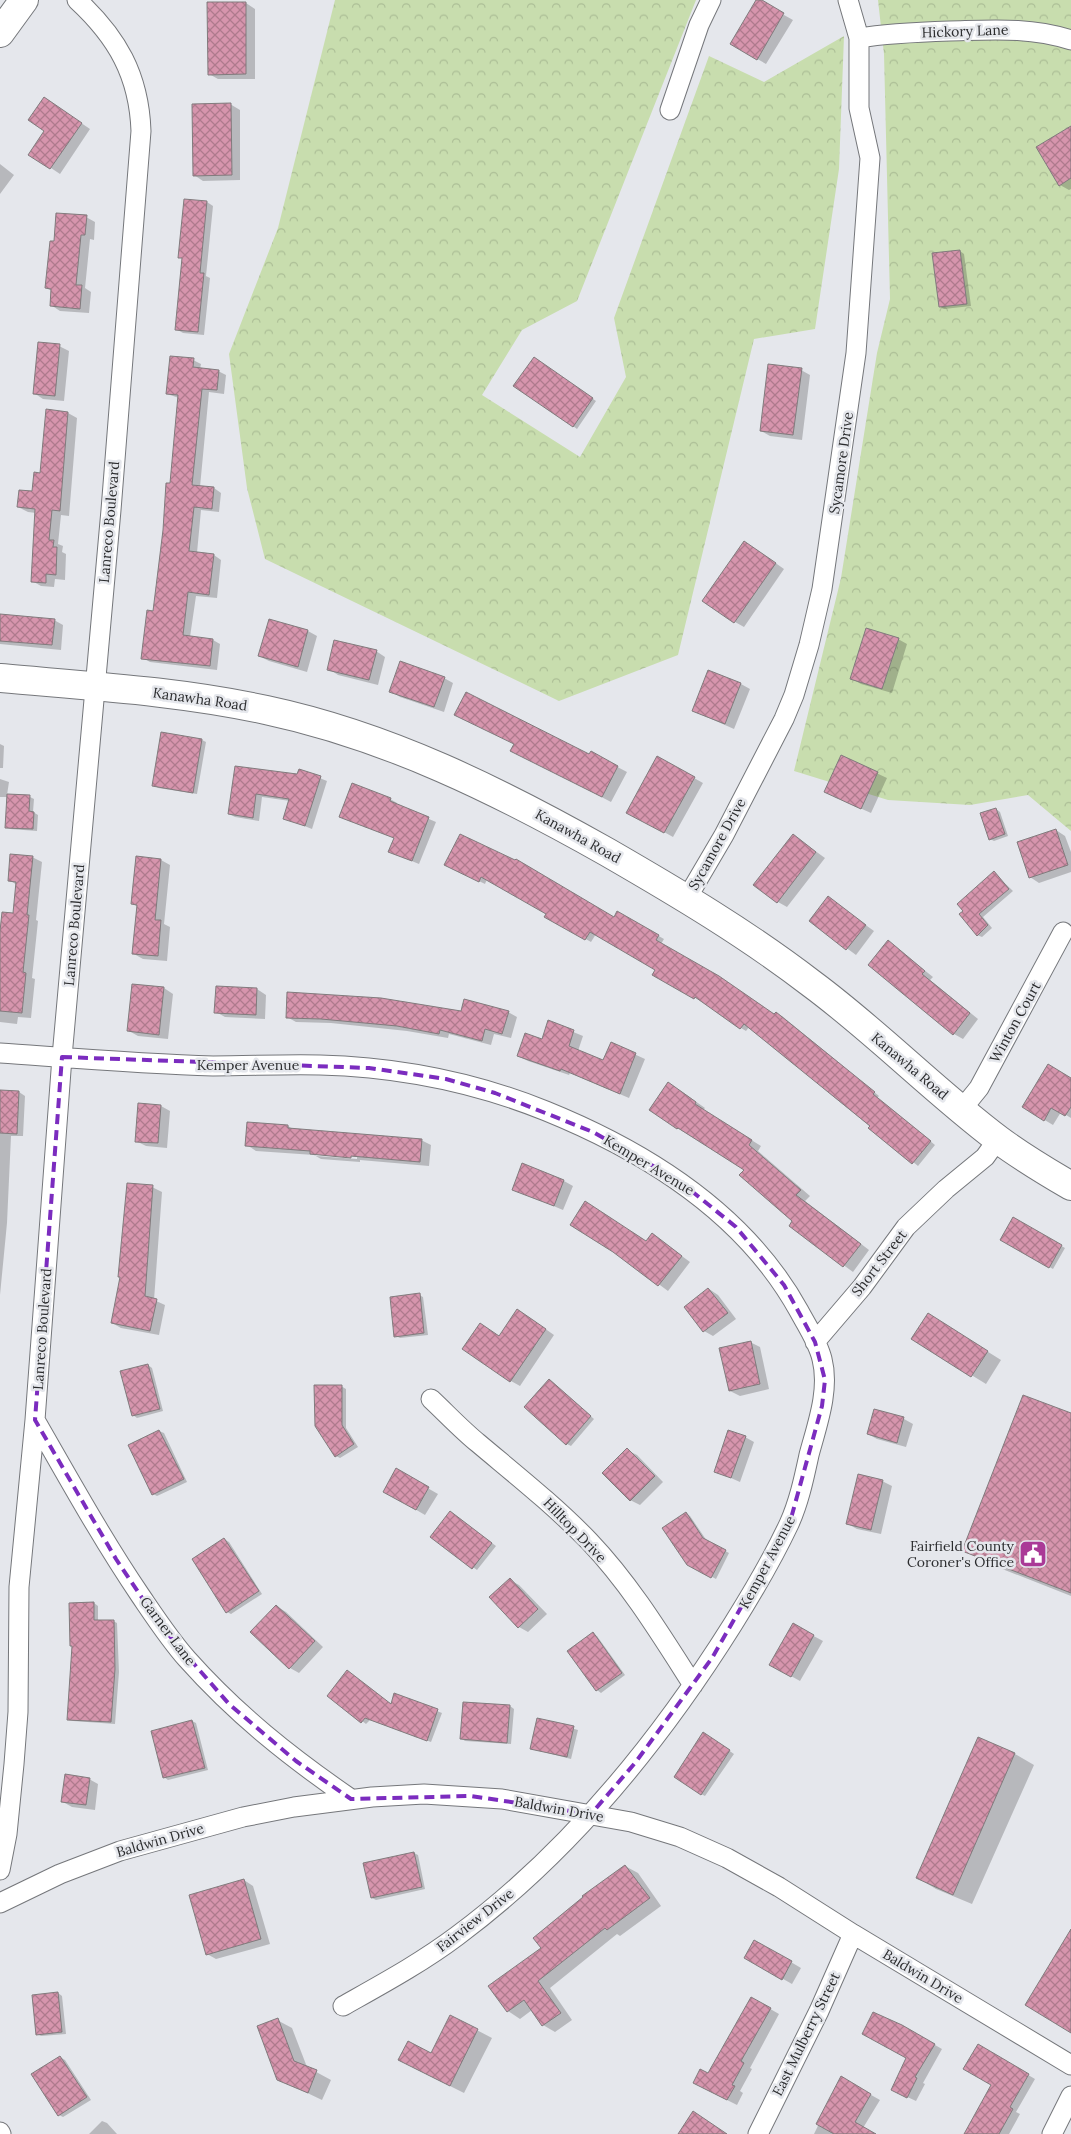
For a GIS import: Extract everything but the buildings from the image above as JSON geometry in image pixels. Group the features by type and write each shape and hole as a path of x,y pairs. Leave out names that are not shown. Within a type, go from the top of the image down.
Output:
{"street":[{"path":"0,33 24,0"},
{"name":"Lanreco Boulevard","path":"0,1870 7,1834 14,1764 18,1712 19,1587 35,1420 62,1057 141,131 140,106 126,62 113,40 77,0"},
{"path":"670,110 698,25 712,0"},
{"name":"Sycamore Drive","path":"687,898 724,836 784,719 794,695 809,645 822,589 856,353 870,158 859,108 859,38 848,0"},
{"name":"Hickory Lane","path":"859,38 887,33 1012,29 1047,32 1071,40"},
{"name":"Kanawha Road","path":"0,678 199,697 267,710 327,725 384,744 451,771 522,806 687,898 750,938 814,985 998,1139 1071,1186"},
{"name":"Winton Court","path":"962,1109 979,1088 1064,932"},
{"name":"Kemper Avenue","path":"0,1053 214,1066 319,1065 369,1068 446,1079 545,1110 636,1154 678,1180 711,1204 736,1227 769,1265 797,1306 822,1359 824,1380 822,1406 799,1497 790,1522 754,1591 693,1685 635,1763 591,1814"},
{"name":"Short Street","path":"815,1342 862,1287 906,1227 946,1189 985,1157 998,1139"},
{"name":"Hilltop Drive","path":"431,1399 477,1442 517,1473 590,1543 623,1581 652,1621 693,1685"},
{"name":"Garner Lane","path":"35,1420 116,1559 161,1626 186,1658 229,1704 268,1738 351,1799"},
{"name":"Baldwin Drive","path":"0,1903 60,1874 120,1851 243,1817 294,1807 351,1799 424,1794 471,1796 591,1814 631,1822 688,1840 727,1858 779,1887 1071,2065"},
{"name":"Fairview Drive","path":"343,2006 416,1964 458,1936 516,1888 591,1814"},
{"name":"East Mulberry Street","path":"758,2134 819,2011 854,1934"},
{"path":"1052,2134 1071,2096"}],"highlighted area":[{"path":"62,1057 369,1068 446,1079 495,1093 593,1132 678,1180 736,1227 784,1285 815,1342 825,1380 822,1406 790,1522 712,1658 635,1763 591,1814 471,1796 351,1799 296,1761 229,1704 161,1626 116,1559 35,1420"}],"green space":[{"path":"335,0 696,0 577,301 522,330 482,395 580,457 626,377 614,318 709,56 764,82 844,36 839,169 815,329 754,339 678,655 559,701 265,559 247,488 229,354 278,228"},
{"path":"878,0 1071,0 1071,831 1028,795 970,805 888,800 794,771 841,578 877,353 890,299 884,54"}],"place":[{"name":"Fairfield County Coroner's Office","path":"1033,1554"}]}
